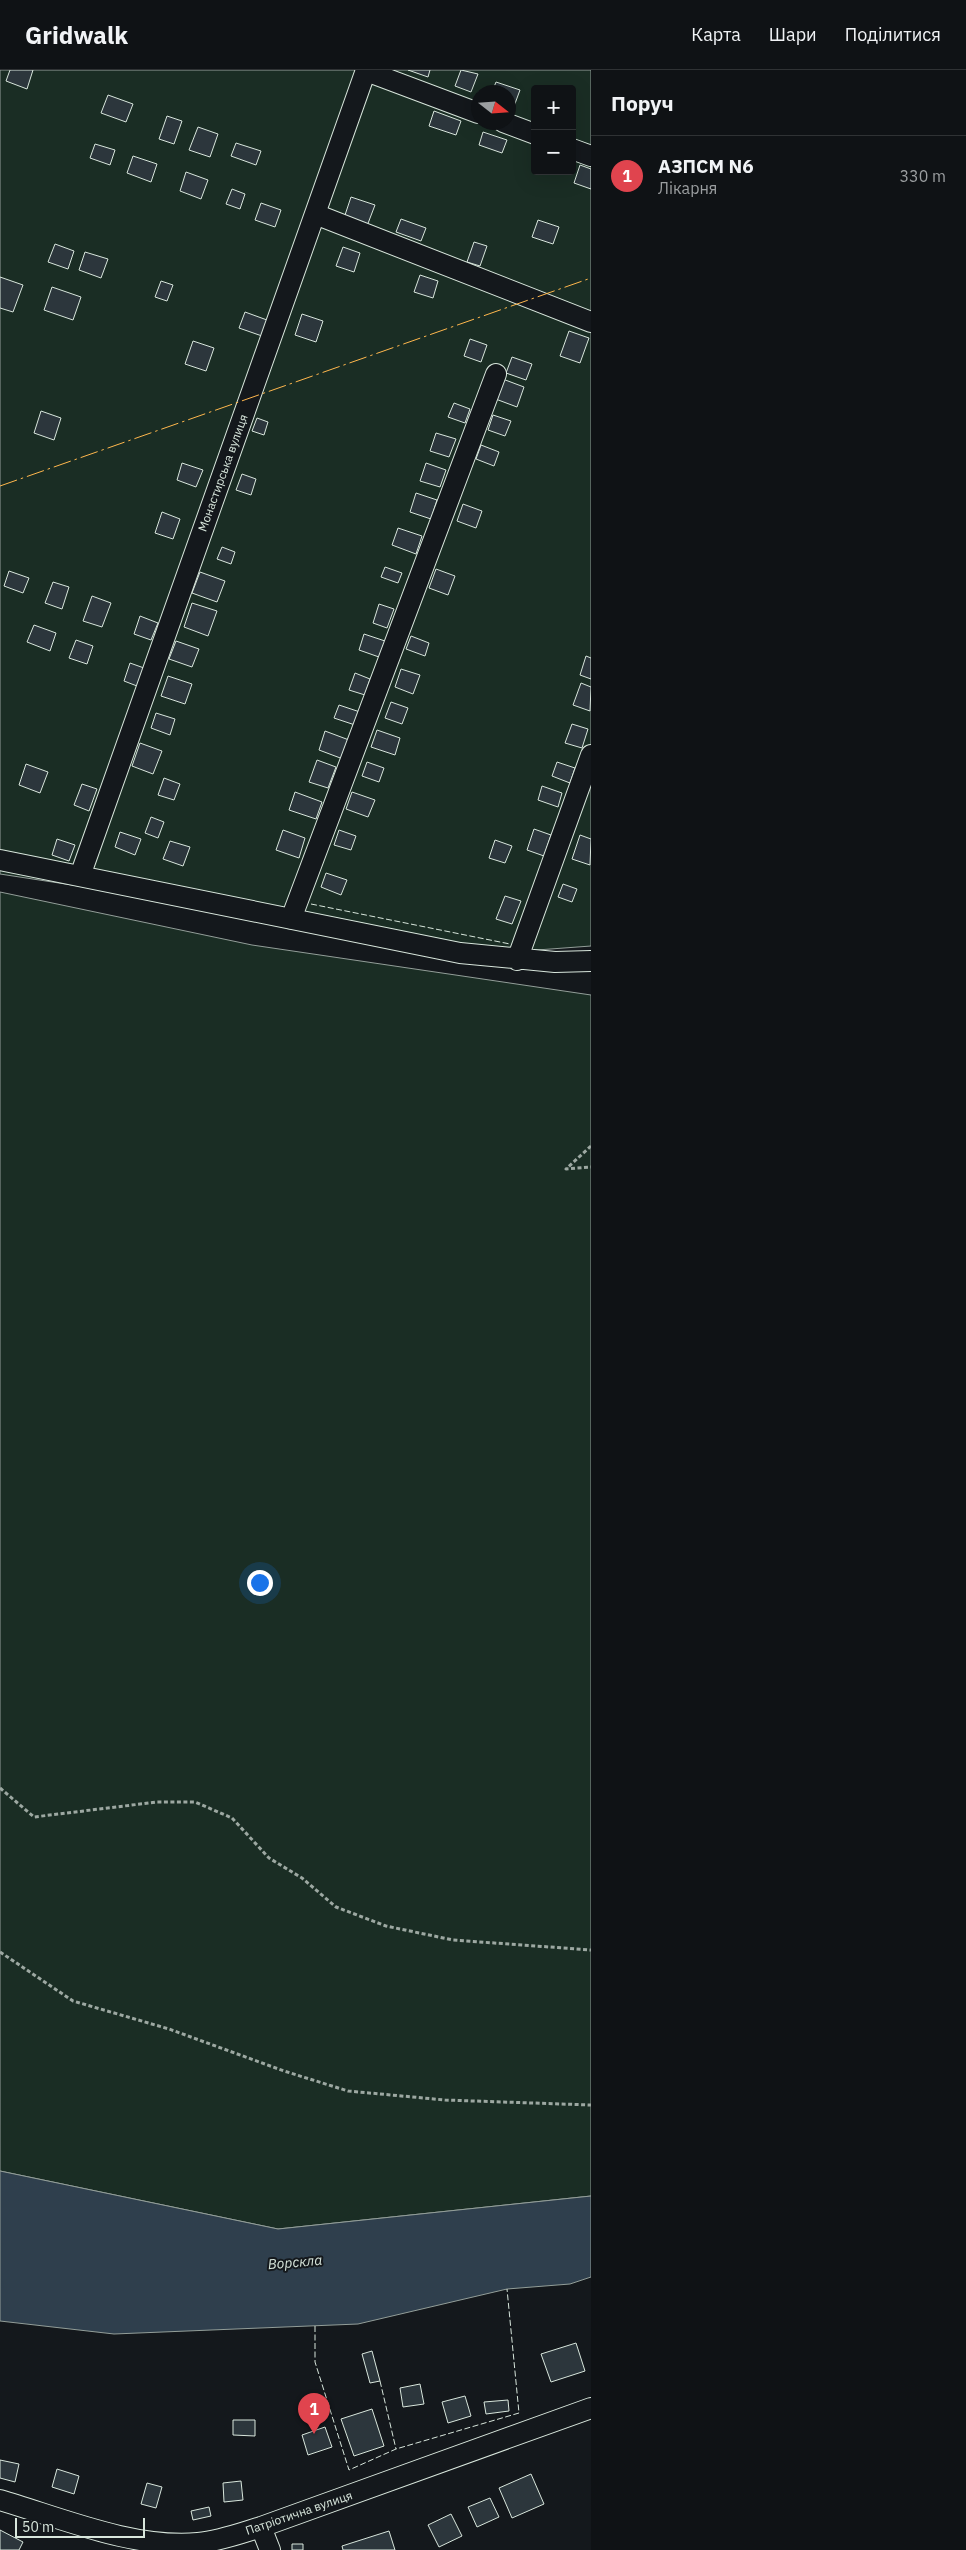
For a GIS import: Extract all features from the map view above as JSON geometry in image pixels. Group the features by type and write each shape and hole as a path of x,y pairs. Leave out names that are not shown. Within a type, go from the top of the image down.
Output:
{"street":[{"path":"366,70 471,110"},
{"name":"Монастирська вулиця","path":"80,876 366,70"},
{"path":"516,127 531,132"},
{"path":"576,150 591,156"},
{"path":"315,214 591,322"},
{"path":"291,919 496,374"},
{"path":"517,960 591,754"},
{"path":"0,860 460,953 517,960 591,961"},
{"name":"Патріотична вулиця","path":"0,2500 127,2538 161,2543 198,2543 228,2537 261,2527 591,2408"},
{"path":"261,2527 270,2550"}],"path":[{"path":"591,1146 566,1169 591,1167"},
{"path":"0,1788 34,1817 158,1802 194,1802 232,1818 269,1858 302,1878 336,1907 386,1926 453,1940 591,1950"},
{"path":"0,1952 73,2001 169,2029 284,2071 348,2091 445,2100 591,2105"}],"green space":[{"path":"0,70 591,70 591,946 510,952 0,874"},
{"path":"0,892 252,945 591,995 591,2196 278,2229 0,2171"}],"water":[{"name":"Ворскла","path":"0,2171 278,2229 591,2196 591,2277 570,2284 507,2289 358,2324 114,2334 0,2321"}],"building":[{"path":"10,70 33,70 27,89 6,81"},
{"path":"408,70 430,70 428,77"},
{"path":"461,70 478,74 474,85 471,85 471,92 455,86"},
{"path":"516,89 520,90 516,101"},
{"path":"108,95 133,104 126,122 101,113"},
{"path":"434,111 461,121 456,135 429,126"},
{"path":"167,116 182,121 174,144 159,139"},
{"path":"198,127 218,134 210,157 189,150"},
{"path":"483,132 507,140 502,153 479,145"},
{"path":"236,143 261,151 256,165 231,156"},
{"path":"95,144 115,150 110,165 90,158"},
{"path":"133,156 157,164 151,182 127,173"},
{"path":"580,165 591,169 591,189 574,183"},
{"path":"186,172 208,180 201,199 180,191"},
{"path":"232,189 245,194 240,209 226,204"},
{"path":"351,197 375,205 367,226 344,218"},
{"path":"261,203 281,210 275,227 255,220"},
{"path":"401,219 426,228 421,241 396,232"},
{"path":"538,220 559,227 553,244 532,237"},
{"path":"474,242 487,246 480,266 467,262"},
{"path":"55,244 74,251 68,269 48,262"},
{"path":"343,247 360,253 354,272 336,266"},
{"path":"85,252 108,259 101,278 79,270"},
{"path":"420,275 438,281 433,298 414,292"},
{"path":"0,277 23,285 13,312 0,308"},
{"path":"161,281 173,285 167,301 155,297"},
{"path":"52,287 81,297 73,320 44,310"},
{"path":"245,312 267,320 262,336 239,328"},
{"path":"302,314 323,321 316,342 295,335"},
{"path":"569,331 589,338 580,363 560,356"},
{"path":"470,339 487,345 481,362 464,356"},
{"path":"193,341 214,348 206,371 185,364"},
{"path":"512,357 532,364 526,380 506,373"},
{"path":"500,378 524,387 517,407 493,398"},
{"path":"454,403 470,409 465,423 448,417"},
{"path":"41,411 61,418 54,440 34,433"},
{"path":"493,415 511,421 505,436 488,430"},
{"path":"257,418 268,422 264,435 252,431"},
{"path":"436,433 456,439 449,457 430,451"},
{"path":"481,445 499,452 494,466 476,459"},
{"path":"182,463 203,470 196,487 177,480"},
{"path":"426,463 446,470 440,487 420,481"},
{"path":"242,474 256,479 251,495 236,490"},
{"path":"416,493 437,500 431,519 410,512"},
{"path":"463,504 482,511 476,528 457,521"},
{"path":"162,512 180,519 173,539 155,533"},
{"path":"398,528 422,536 416,554 392,545"},
{"path":"222,547 235,552 231,564 217,559"},
{"path":"385,567 402,573 398,583 381,577"},
{"path":"436,569 455,576 448,595 429,588"},
{"path":"9,571 29,578 23,593 4,586"},
{"path":"200,572 225,581 217,602 192,593"},
{"path":"53,582 69,587 62,609 45,603"},
{"path":"92,596 111,603 102,627 83,621"},
{"path":"192,603 217,611 208,636 184,627"},
{"path":"379,604 394,609 387,628 373,623"},
{"path":"140,616 158,623 151,640 134,634"},
{"path":"34,625 56,633 50,651 27,642"},
{"path":"364,634 385,641 379,657 359,650"},
{"path":"411,636 429,643 425,656 406,649"},
{"path":"76,640 93,646 87,664 69,658"},
{"path":"176,641 199,649 192,667 169,659"},
{"path":"586,656 591,658 591,679 580,675"},
{"path":"130,663 144,668 137,686 124,681"},
{"path":"401,669 420,675 413,694 395,687"},
{"path":"355,673 370,679 365,695 349,690"},
{"path":"168,676 192,684 185,704 161,696"},
{"path":"581,683 591,687 590,711 573,705"},
{"path":"391,702 408,708 402,724 385,718"},
{"path":"339,705 360,712 355,725 334,718"},
{"path":"156,713 175,719 170,735 151,728"},
{"path":"572,724 588,729 582,748 565,743"},
{"path":"377,730 400,738 395,755 371,747"},
{"path":"325,731 349,740 343,759 319,750"},
{"path":"140,743 162,751 153,774 132,766"},
{"path":"317,760 336,767 328,788 309,782"},
{"path":"367,762 384,768 379,782 362,776"},
{"path":"557,762 575,768 570,783 552,776"},
{"path":"26,764 48,772 40,793 19,785"},
{"path":"164,778 180,784 174,800 158,795"},
{"path":"82,784 97,789 89,811 74,805"},
{"path":"542,786 562,793 558,807 538,800"},
{"path":"295,792 322,802 316,819 289,810"},
{"path":"352,792 375,800 368,817 346,809"},
{"path":"151,817 164,822 158,838 145,833"},
{"path":"534,829 551,835 544,856 527,850"},
{"path":"283,830 305,838 299,858 276,850"},
{"path":"339,830 356,836 351,850 334,845"},
{"path":"120,832 141,839 135,855 115,847"},
{"path":"580,835 591,839 590,865 572,859"},
{"path":"57,839 75,845 69,861 52,855"},
{"path":"495,840 512,846 505,863 489,858"},
{"path":"170,841 190,847 183,866 163,859"},
{"path":"326,873 347,880 341,895 321,887"},
{"path":"563,884 577,889 572,902 558,897"},
{"path":"505,896 521,901 512,924 496,919"},
{"path":"576,2343 585,2371 551,2382 541,2354"},
{"path":"372,2351 380,2381 370,2383 362,2354"},
{"path":"420,2384 424,2404 403,2407 400,2388"},
{"path":"465,2396 471,2416 448,2423 442,2402"},
{"path":"508,2400 509,2411 486,2414 484,2402"},
{"path":"372,2409 384,2446 354,2456 341,2419"},
{"path":"233,2420 255,2420 255,2436 233,2435"},
{"path":"325,2427 332,2447 308,2455 302,2435"},
{"path":"0,2460 19,2464 15,2482 0,2478"},
{"path":"57,2469 79,2476 74,2494 52,2487"},
{"path":"531,2474 544,2504 512,2518 499,2488"},
{"path":"241,2481 243,2500 224,2502 223,2483"},
{"path":"147,2483 162,2487 156,2508 141,2504"},
{"path":"490,2498 499,2517 477,2527 468,2507"},
{"path":"209,2507 211,2516 193,2520 191,2511"},
{"path":"451,2514 462,2536 439,2547 428,2525"},
{"path":"0,2530 23,2542 19,2550 0,2550"},
{"path":"389,2531 395,2550 343,2550 342,2546"},
{"path":"292,2544 303,2544 303,2550 292,2550"}],"fence":[{"path":"311,904 510,944"},
{"path":"315,2326 315,2362 349,2470 396,2449 519,2413 507,2289"},
{"path":"380,2381 396,2449"}],"power":[{"path":"0,486 591,278"}],"place":[{"name":"АЗПСМ N6","path":"314,2434"}]}
